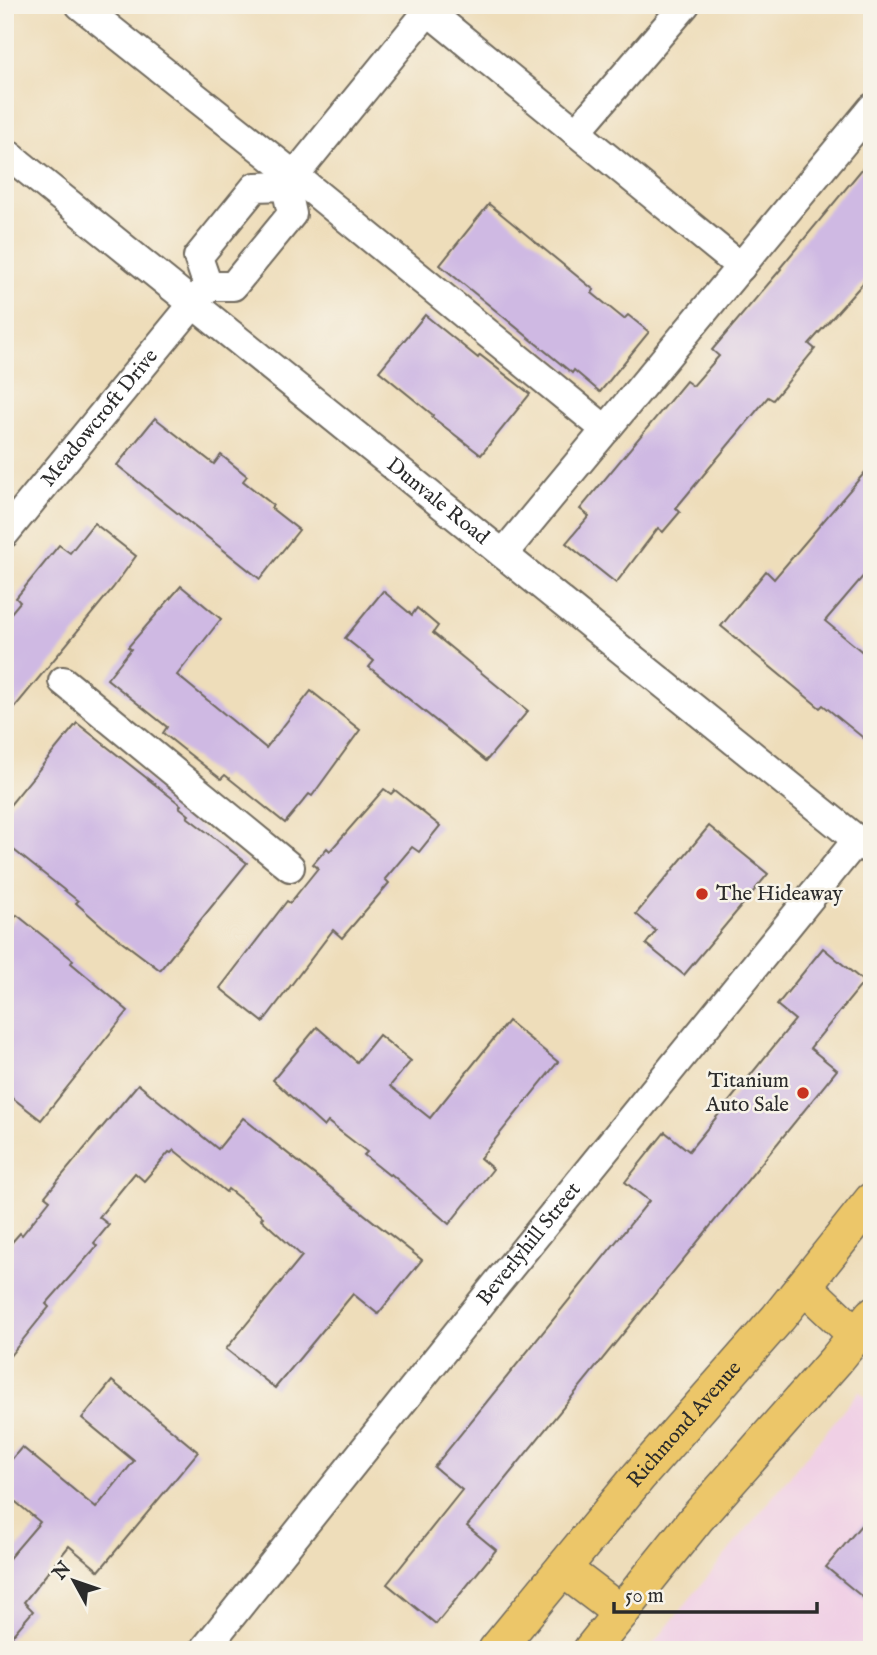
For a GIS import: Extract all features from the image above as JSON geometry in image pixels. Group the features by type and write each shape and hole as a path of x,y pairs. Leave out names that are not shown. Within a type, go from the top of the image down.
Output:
{"main road":[{"name":"Richmond Avenue","path":"496,1650 639,1476 804,1286 872,1200"},
{"path":"591,1650 696,1520 864,1325 804,1286"},
{"path":"563,1569 621,1613"}],"street":[{"path":"80,5 290,181 606,429"},
{"path":"576,132 685,5"},
{"path":"290,181 255,187 198,257 201,295 233,286 292,214 290,181 425,8 741,267"},
{"path":"503,554 872,108"},
{"name":"Dunvale Road","path":"5,152 201,295 503,554 864,846"},
{"name":"Meadowcroft Drive","path":"5,533 201,295"},
{"path":"63,681 290,867"},
{"name":"Beverlyhill Street","path":"204,1650 494,1287 864,846"}],"shaded area":[{"path":"859,1391 872,1402 872,1650 648,1650"}],"building":[{"path":"872,157 872,273 809,344 815,349 773,400 768,397 676,508 680,512 663,532 658,528 616,583 566,543 589,516 580,509 686,381 693,386 719,356 712,350"},
{"path":"489,204 594,290 592,293 624,319 628,315 649,332 600,392 574,370 572,373 440,265"},
{"path":"425,315 478,358 480,355 530,394 481,455 379,371"},
{"path":"155,418 214,464 221,455 247,476 243,481 273,505 271,508 299,530 260,579 117,465"},
{"path":"872,464 872,566 825,621 872,660 872,745 823,705 820,708 721,626 766,571 774,579"},
{"path":"94,523 136,556 113,588 5,719 5,620 20,602 16,598 59,545 70,553"},
{"path":"181,586 221,619 177,675 266,748 311,691 360,730 312,796 309,794 285,823 225,775 221,779 163,733 167,727 107,679 131,649 128,647"},
{"path":"383,591 412,615 417,608 438,626 433,633 528,711 486,761 369,667 374,661 345,638"},
{"path":"77,723 181,805 179,807 189,815 187,817 247,863 160,970 103,927 76,903 78,901 5,843 5,811"},
{"path":"384,789 391,794 395,790 440,826 419,852 412,847 385,879 389,883 342,938 333,930 263,1022 220,988 287,901 290,903 318,868 313,864 327,848 330,851"},
{"name":"The Hideaway","path":"709,826 768,874 684,975 646,944 656,931 636,914"},
{"path":"17,915 73,960 71,963 128,1011 41,1120 5,1092 5,931"},
{"path":"823,948 864,982 810,1048 837,1070 467,1526 496,1550 436,1624 387,1584 462,1490 434,1467 649,1201 625,1182 665,1132 689,1151 795,1020 777,1005"},
{"path":"508,1021 558,1062 480,1158 493,1169 449,1224 391,1174 364,1155 367,1152 328,1122 324,1127 273,1080 317,1027 357,1062 379,1035 411,1061 390,1086 430,1118"},
{"path":"138,1084 218,1149 243,1118 422,1260 378,1314 353,1294 275,1388 226,1349 302,1256 261,1219 263,1217 228,1189 226,1192 174,1150 169,1152 144,1181 135,1173 99,1217 109,1225 94,1243 97,1246 46,1304 49,1307 5,1362 5,1250 20,1233 22,1235 50,1200 45,1196"},
{"path":"112,1381 198,1452 99,1571 69,1546 24,1602 33,1611 5,1644 5,1563 40,1522 5,1493 5,1467 22,1447 96,1508 134,1461 82,1418"},
{"path":"872,1512 872,1605 826,1567"}],"place":[{"name":"The Hideaway","path":"702,894"},
{"name":"Titanium Auto Sale","path":"803,1093"}]}
